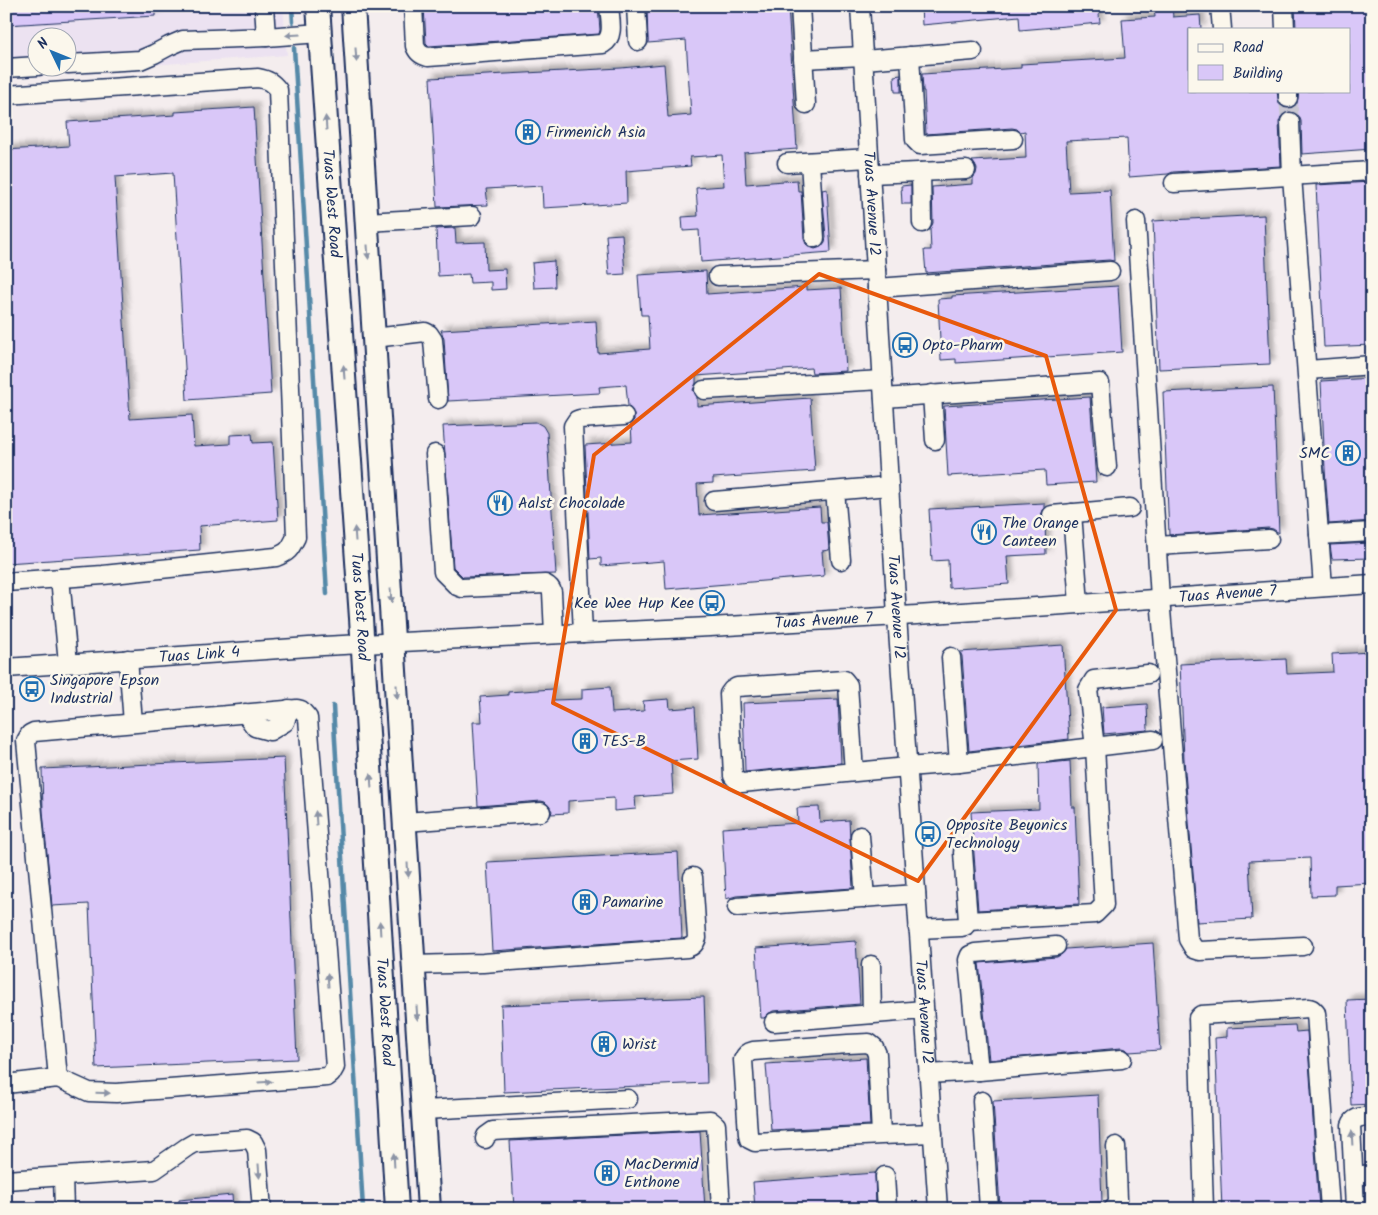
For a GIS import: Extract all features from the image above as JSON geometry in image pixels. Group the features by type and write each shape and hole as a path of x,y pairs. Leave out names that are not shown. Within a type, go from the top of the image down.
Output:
{"main road":[{"name":"Tuas West Road","path":"318,6 363,644 397,1209"},
{"name":"Tuas West Road","path":"353,6 429,1209"}],"street":[{"path":"264,6 266,36"},
{"path":"413,6 415,46 417,52 428,57 603,44 611,36 609,6"},
{"path":"636,6 638,40"},
{"path":"800,6 806,104"},
{"name":"Tuas Avenue 12","path":"860,6 897,616 938,1209"},
{"path":"1220,6 1222,28"},
{"path":"1284,6 1285,28"},
{"path":"78,63 140,60 183,40 320,33"},
{"path":"803,59 910,56 973,51"},
{"path":"910,56 915,140 920,146 1013,139"},
{"path":"6,68 28,67"},
{"path":"6,95 258,78 268,80 278,90 296,537 287,553 276,557 6,582"},
{"path":"1290,122 1292,176 1323,587"},
{"path":"810,162 815,238"},
{"path":"787,163 810,162 922,172 966,170"},
{"path":"1174,183 1372,171"},
{"path":"922,172 922,223"},
{"path":"366,222 472,216"},
{"path":"1136,221 1160,598 1188,940 1194,949 1200,951 1303,946"},
{"path":"718,276 876,270"},
{"path":"877,288 1110,271"},
{"path":"374,338 425,332 429,334 434,340 438,399"},
{"path":"1308,370 1372,365"},
{"path":"704,390 883,380"},
{"path":"884,398 1100,383 1107,467"},
{"path":"932,394 935,440"},
{"path":"583,632 573,426 580,419 624,416"},
{"path":"435,454 443,572 457,586 462,588 545,584 551,588 552,592 554,634"},
{"path":"714,501 889,486"},
{"path":"835,491 841,560"},
{"path":"1052,515 1130,508"},
{"path":"1072,514 1079,604"},
{"path":"1319,535 1372,532"},
{"path":"1157,546 1268,538"},
{"path":"60,578 68,664"},
{"name":"Tuas Avenue 7","path":"394,643 583,632 701,628 1372,584"},
{"name":"Tuas Link 4","path":"6,668 394,643"},
{"path":"951,657 959,763"},
{"path":"128,659 133,723"},
{"path":"968,921 1095,914 1104,905 1095,747 1088,690 1094,680 1148,674"},
{"path":"854,772 848,685 844,680 737,687 729,694 734,779 738,782 959,763 1152,740"},
{"path":"6,1084 58,1078 89,1092 116,1093 327,1077 334,1071 308,718 301,710 289,709 34,732 30,734 26,741 58,1078"},
{"path":"405,822 541,812"},
{"path":"860,836 865,898"},
{"path":"918,929 965,926 968,921 963,852"},
{"path":"414,965 483,963 687,948 693,946 697,938 693,877"},
{"path":"737,907 916,894"},
{"path":"979,1071 968,960 970,955 1056,946"},
{"path":"871,965 872,1014"},
{"path":"1204,1209 1198,1018 1201,1015 1309,1008 1316,1013 1330,1209"},
{"path":"774,1022 924,1010"},
{"path":"881,1135 877,1054 874,1047 868,1043 753,1051 745,1056 743,1060 748,1134 752,1141 932,1133"},
{"path":"928,1074 1122,1059"},
{"path":"424,1110 628,1099"},
{"path":"982,1101 989,1209"},
{"path":"1355,1209 1352,1122 1357,1118 1372,1116"},
{"path":"485,1139 493,1131 710,1120 716,1125 721,1209"},
{"path":"6,1180 154,1170 194,1143 247,1139 254,1142 258,1150 262,1209"},
{"path":"1113,1209 1117,1205 1118,1200 1116,1146"},
{"path":"1354,1176 1372,1174"},
{"path":"63,1176 64,1209"},
{"path":"885,1176 887,1209"}],"highlighted area":[{"path":"819,274 1046,356 1116,610 918,881 553,703 594,455"}],"shaded area":[{"path":"6,6 283,6 287,55 78,71 78,28 28,28 28,74 6,76"}],"building":[{"path":"6,6 155,6 155,16 6,25"},
{"path":"424,6 598,6 600,30 599,34 429,46 426,43"},
{"path":"647,6 788,6 797,149 744,153 746,184 797,180 798,191 801,191 804,239 806,244 815,249 821,247 826,237 822,190 827,189 831,252 701,262 699,230 683,231 682,217 698,216 696,188 724,186 722,155 690,157 691,166 626,171 627,203 543,208 542,186 486,189 488,205 437,207 430,78 664,64 668,117 691,115 686,40 648,43"},
{"path":"921,6 1098,6 1100,23 1020,30 1019,16 922,25"},
{"path":"1154,6 1172,6 1173,17 1200,15 1201,28 1188,28 1188,92 1277,92 1279,104 1288,109 1297,104 1299,92 1350,92 1350,28 1296,28 1295,6 1372,6 1372,149 1302,154 1301,121 1299,116 1290,111 1284,113 1279,122 1281,166 1173,172 1129,177 1127,138 1066,141 1069,192 1110,190 1114,261 926,273 924,250 931,250 930,229 933,223 932,187 973,184 973,178 977,169 972,161 1026,158 1025,131 1020,132 1017,129 926,134 922,74 1021,68 1021,64 1125,58 1122,19 1155,17"},
{"path":"901,75 901,92 895,92 894,76"},
{"path":"254,107 271,394 187,400 173,173 115,177 130,419 192,415 194,446 230,444 230,435 252,434 253,443 273,442 278,520 199,526 200,550 6,563 6,150 69,146 67,122 175,115 175,112"},
{"path":"1372,182 1372,345 1324,347 1316,185"},
{"path":"911,185 911,204 902,204 901,186"},
{"path":"1264,215 1270,364 1159,369 1153,221"},
{"path":"455,228 456,243 485,242 486,270 505,269 506,289 491,290 491,282 470,283 469,274 438,276 436,229"},
{"path":"622,234 625,274 609,275 606,235"},
{"path":"554,261 555,287 534,288 532,263"},
{"path":"706,271 707,294 806,287 806,290 841,288 846,371 812,373 811,368 696,376 693,390 697,397 697,406 810,398 815,471 713,478 713,483 697,484 699,515 820,507 821,522 827,522 829,550 822,551 824,576 666,589 664,561 601,566 601,558 590,559 585,445 632,442 631,424 634,420 634,415 628,406 626,385 599,387 600,393 448,401 444,339 441,330 596,321 598,353 650,349 648,315 641,315 638,275"},
{"path":"1118,286 1122,352 956,363 956,359 941,360 938,299 952,298 952,296"},
{"name":"SMC","path":"1372,378 1372,521 1329,524 1321,381"},
{"path":"1273,387 1279,533 1268,528 1169,535 1163,392"},
{"path":"1090,397 1096,482 1046,485 1045,470 948,476 944,406"},
{"name":"Aalst Chocolade","path":"536,422 543,426 547,433 556,574 463,577 453,567 443,426"},
{"path":"1044,503 1041,515 1045,522 1046,554 1007,556 1009,584 949,588 948,560 932,561 929,509"},
{"path":"1372,543 1372,558 1332,559 1330,545"},
{"path":"1063,645 1069,739 969,751 962,656 960,652"},
{"path":"1372,652 1372,883 1335,885 1335,895 1311,896 1310,858 1249,861 1252,919 1197,922 1184,759 1180,664 1286,659 1287,674 1333,672 1332,654"},
{"name":"TES-B","path":"610,687 612,713 644,711 643,701 669,699 670,709 695,707 698,759 671,761 673,794 635,797 636,809 614,811 614,798 568,801 568,813 551,814 552,811 549,806 541,801 478,806 473,722 482,722 480,697 508,695 508,692 553,689 554,700 582,699 582,689"},
{"path":"838,699 841,763 745,772 743,703"},
{"path":"1147,704 1148,730 1104,734 1102,707"},
{"path":"284,758 297,1059 96,1068 89,904 52,906 43,812 42,769"},
{"path":"1070,761 1072,807 1075,807 1079,904 978,910 971,812 1039,809 1038,764"},
{"path":"819,807 820,822 849,820 853,888 736,896 726,899 722,828 798,823 797,808"},
{"name":"Pamarine","path":"678,852 682,938 492,951 487,862"},
{"path":"856,941 860,1004 773,1011 764,1018 761,1018 756,948"},
{"path":"1153,943 1160,1050 1129,1052 1121,1048 989,1060 979,963 1057,957 1066,949"},
{"name":"Wrist","path":"704,997 707,1083 504,1092 501,1005"},
{"path":"1372,999 1372,1104 1351,1105 1347,1000"},
{"path":"1295,1025 1296,1032 1307,1031 1319,1209 1222,1209 1215,1038 1227,1037 1227,1028"},
{"path":"866,1058 870,1125 771,1130 766,1064"},
{"path":"1098,1095 1102,1202 1000,1207 993,1101"},
{"name":"MacDermid Enthone","path":"700,1131 705,1209 514,1209 510,1141"},
{"path":"875,1173 876,1209 755,1209 753,1182"},
{"path":"232,1195 233,1209 179,1209 179,1200"}],"waterway":[{"path":"292,6 293,22"},
{"path":"294,48 327,594"},
{"path":"333,706 363,1209"}],"tunnel":[{"path":"1288,98 1290,122"}],"place":[{"name":"Firmenich Asia","path":"528,132"},
{"name":"Opto-Pharm","path":"905,345"},
{"name":"SMC","path":"1348,453"},
{"name":"Aalst Chocolade","path":"500,503"},
{"name":"The Orange Canteen","path":"984,532"},
{"name":"Kee Wee Hup Kee","path":"712,603"},
{"name":"Singapore Epson Industrial","path":"32,689"},
{"name":"TES-B","path":"585,741"},
{"name":"Opposite Beyonics Technology","path":"928,834"},
{"name":"Pamarine","path":"585,902"},
{"name":"Wrist","path":"604,1044"},
{"name":"MacDermid Enthone","path":"607,1173"}]}
